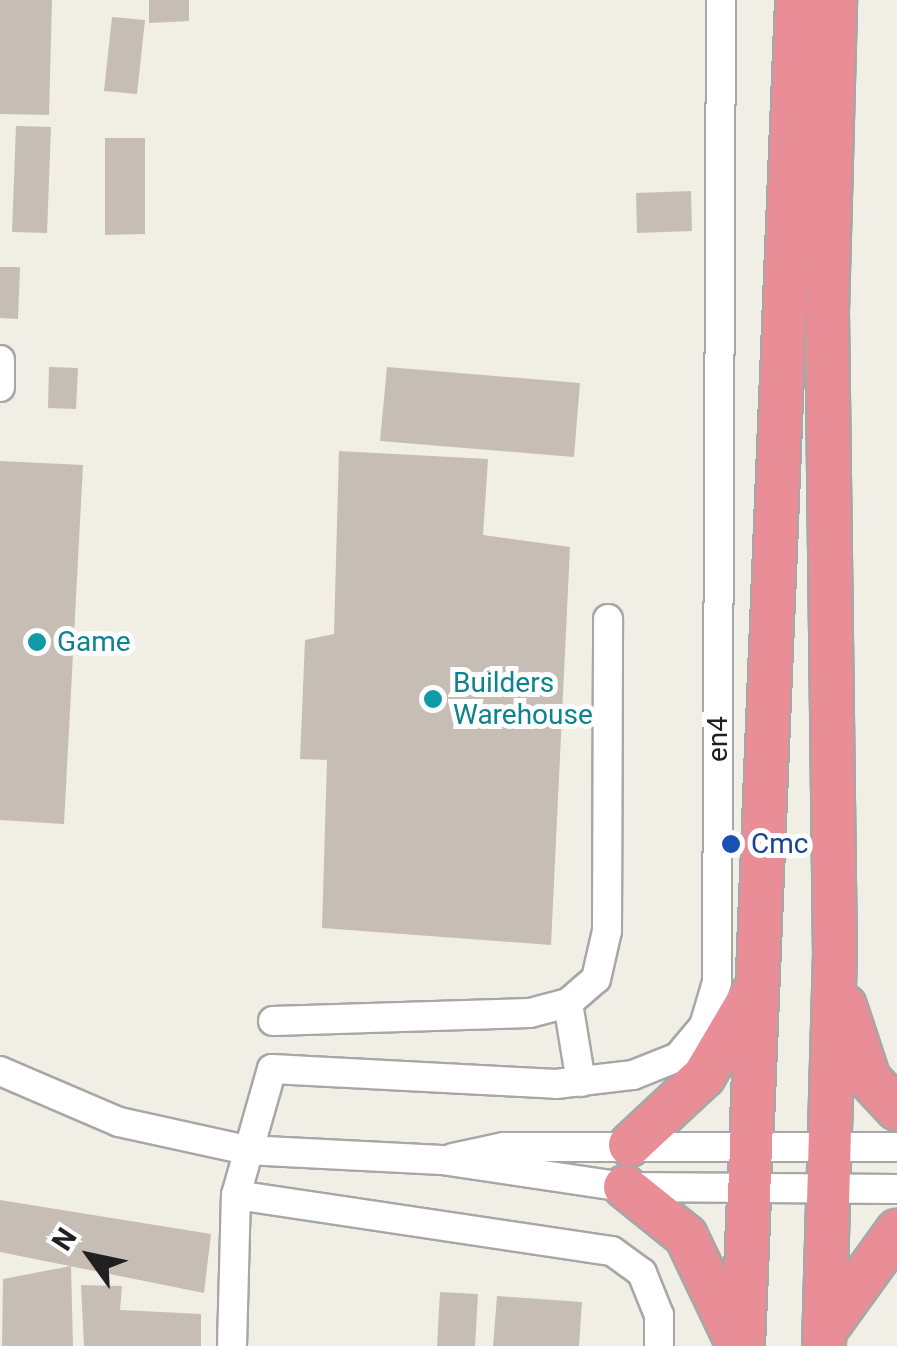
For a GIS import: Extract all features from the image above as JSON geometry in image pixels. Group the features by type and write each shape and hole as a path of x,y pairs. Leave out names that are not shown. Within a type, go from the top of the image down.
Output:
{"highway":[{"path":"740,1346 753,1146 756,988 797,0"},
{"path":"824,1339 835,957 827,312 835,0"},
{"path":"835,957 856,1048 897,1109"},
{"path":"630,1144 704,1076 756,988"},
{"path":"625,1187 686,1236 740,1346"},
{"path":"824,1339 897,1231"}],"street":[{"name":"en4","path":"246,1150 272,1070 581,1082 678,1057 704,1026 718,982 721,0"},
{"path":"0,360 0,386"},
{"path":"274,1021 530,1013 568,1003 596,979 606,931 608,619"},
{"path":"568,1003 581,1082"},
{"path":"0,1071 119,1122 246,1150 442,1160 625,1187 750,1189 897,1147"},
{"path":"442,1160 504,1146 753,1146 897,1189"},
{"path":"232,1346 236,1195 246,1150"},
{"path":"236,1195 612,1251 642,1273 659,1315 658,1346"}],"building":[{"path":"0,0 52,0 49,115 0,114"},
{"path":"149,0 189,0 189,21 149,23"},
{"path":"112,17 145,20 137,94 104,91"},
{"path":"16,126 51,127 47,233 12,232"},
{"path":"105,138 145,138 145,234 105,235"},
{"path":"691,191 692,231 637,233 636,193"},
{"path":"0,267 20,267 18,319 0,318"},
{"path":"49,367 78,368 76,409 48,408"},
{"path":"387,367 580,383 574,457 380,441"},
{"name":"Builders Warehouse","path":"339,451 488,459 483,535 570,547 551,945 322,928 327,760 300,759 305,640 334,634"},
{"name":"Game","path":"0,461 83,465 64,824 0,820"},
{"path":"0,1200 211,1234 204,1293 0,1252"},
{"path":"71,1266 73,1346 2,1346 3,1279"},
{"path":"81,1285 122,1286 120,1310 201,1314 201,1346 84,1346"},
{"path":"440,1292 478,1294 475,1346 437,1346"},
{"path":"497,1296 582,1302 579,1346 493,1346"}],"place":[{"name":"Game","path":"37,642"},
{"name":"Builders Warehouse","path":"433,699"},
{"name":"Cmc","path":"731,844"}]}
